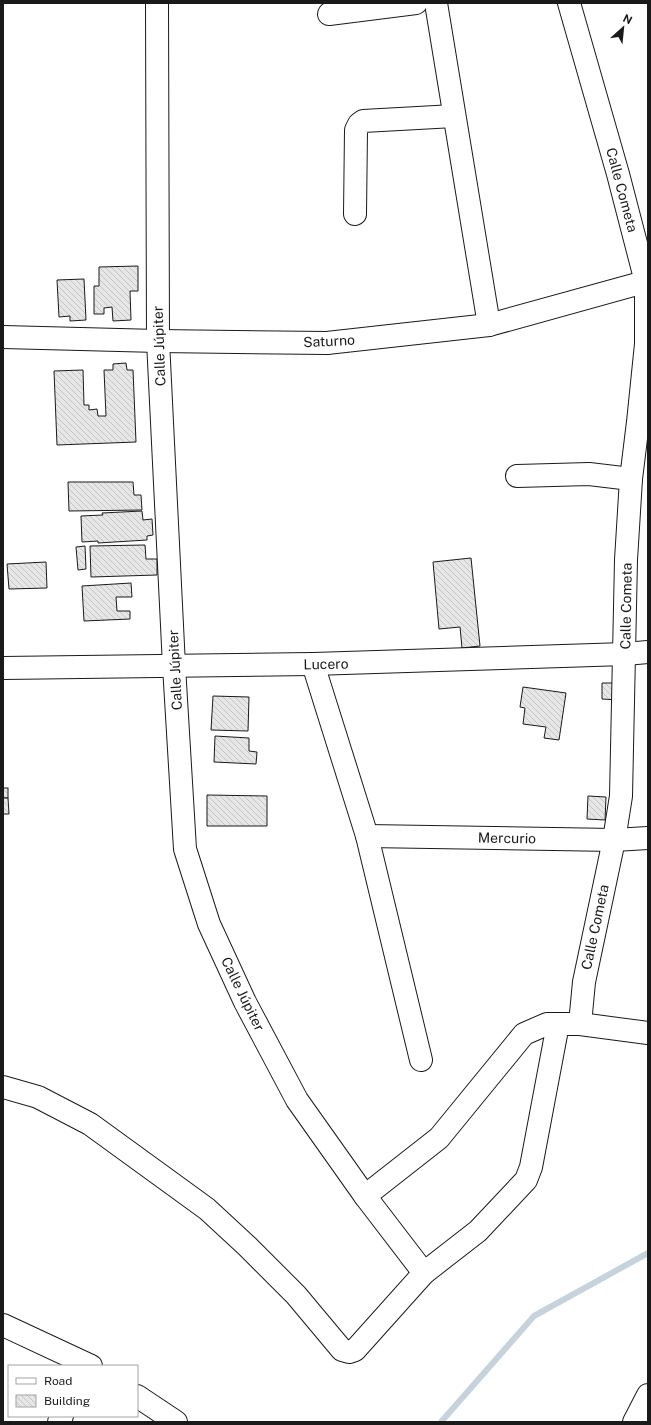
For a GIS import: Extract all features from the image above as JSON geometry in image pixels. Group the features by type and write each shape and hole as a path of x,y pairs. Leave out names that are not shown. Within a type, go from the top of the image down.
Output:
{"street":[{"name":"Calle Júpiter","path":"157,3 158,341 174,666 185,849 209,924 245,1002 297,1100 365,1196 424,1273"},
{"path":"329,14 416,3"},
{"path":"436,3 489,325"},
{"name":"Calle Cometa","path":"569,3 614,159 647,282 646,344 638,422 636,488 626,560 621,796 614,840 584,982 580,1024"},
{"path":"355,214 356,130 359,124 363,121 454,116"},
{"name":"Saturno","path":"3,337 327,343 489,325 647,282"},
{"path":"517,476 589,474 636,488"},
{"name":"Lucero","path":"3,668 313,664 648,652"},
{"path":"313,664 367,836 421,1060"},
{"name":"Mercurio","path":"367,836 614,840 648,838"},
{"path":"365,1196 439,1138 524,1034 547,1024 580,1024 648,1033"},
{"path":"3,1088 38,1097 90,1124 207,1210 247,1246 296,1295 342,1350 349,1352 355,1350 424,1273 478,1231 526,1180 531,1167 558,1024"},
{"path":"3,1325 89,1365"},
{"path":"634,1422 648,1395"},
{"path":"138,1397 176,1422"}],"building":[{"path":"138,266 138,291 130,291 131,320 113,321 112,307 104,308 104,314 94,314 94,286 99,286 99,267"},
{"path":"84,279 86,320 70,321 70,316 59,317 57,280"},
{"path":"126,363 127,370 133,370 136,442 57,445 54,371 83,370 84,405 89,405 89,410 97,409 98,416 106,416 104,370 113,370 113,364"},
{"path":"68,482 133,482 134,495 141,495 142,510 69,511"},
{"path":"142,511 143,520 152,519 153,535 147,536 147,540 98,543 98,541 82,542 81,516 103,515 102,513"},
{"path":"145,545 146,559 157,559 157,575 91,577 90,546"},
{"path":"85,546 86,569 78,570 76,547"},
{"path":"471,558 480,646 462,648 460,627 439,629 433,562"},
{"path":"46,562 47,588 9,589 7,564"},
{"path":"131,583 132,597 116,597 117,611 130,611 130,619 84,621 82,586"},
{"path":"602,683 619,683 619,700 602,699"},
{"path":"523,687 566,693 559,740 544,738 546,727 523,724 525,708 520,707"},
{"path":"213,696 249,697 248,731 211,730"},
{"path":"215,736 249,738 249,751 257,752 256,764 214,762"},
{"path":"3,788 8,788 8,798 3,798"},
{"path":"207,795 267,796 267,826 207,826"},
{"path":"588,796 606,797 605,820 587,819"},
{"path":"3,798 8,798 9,814 3,814"}],"waterway":[{"path":"441,1422 534,1316 648,1253"}]}
